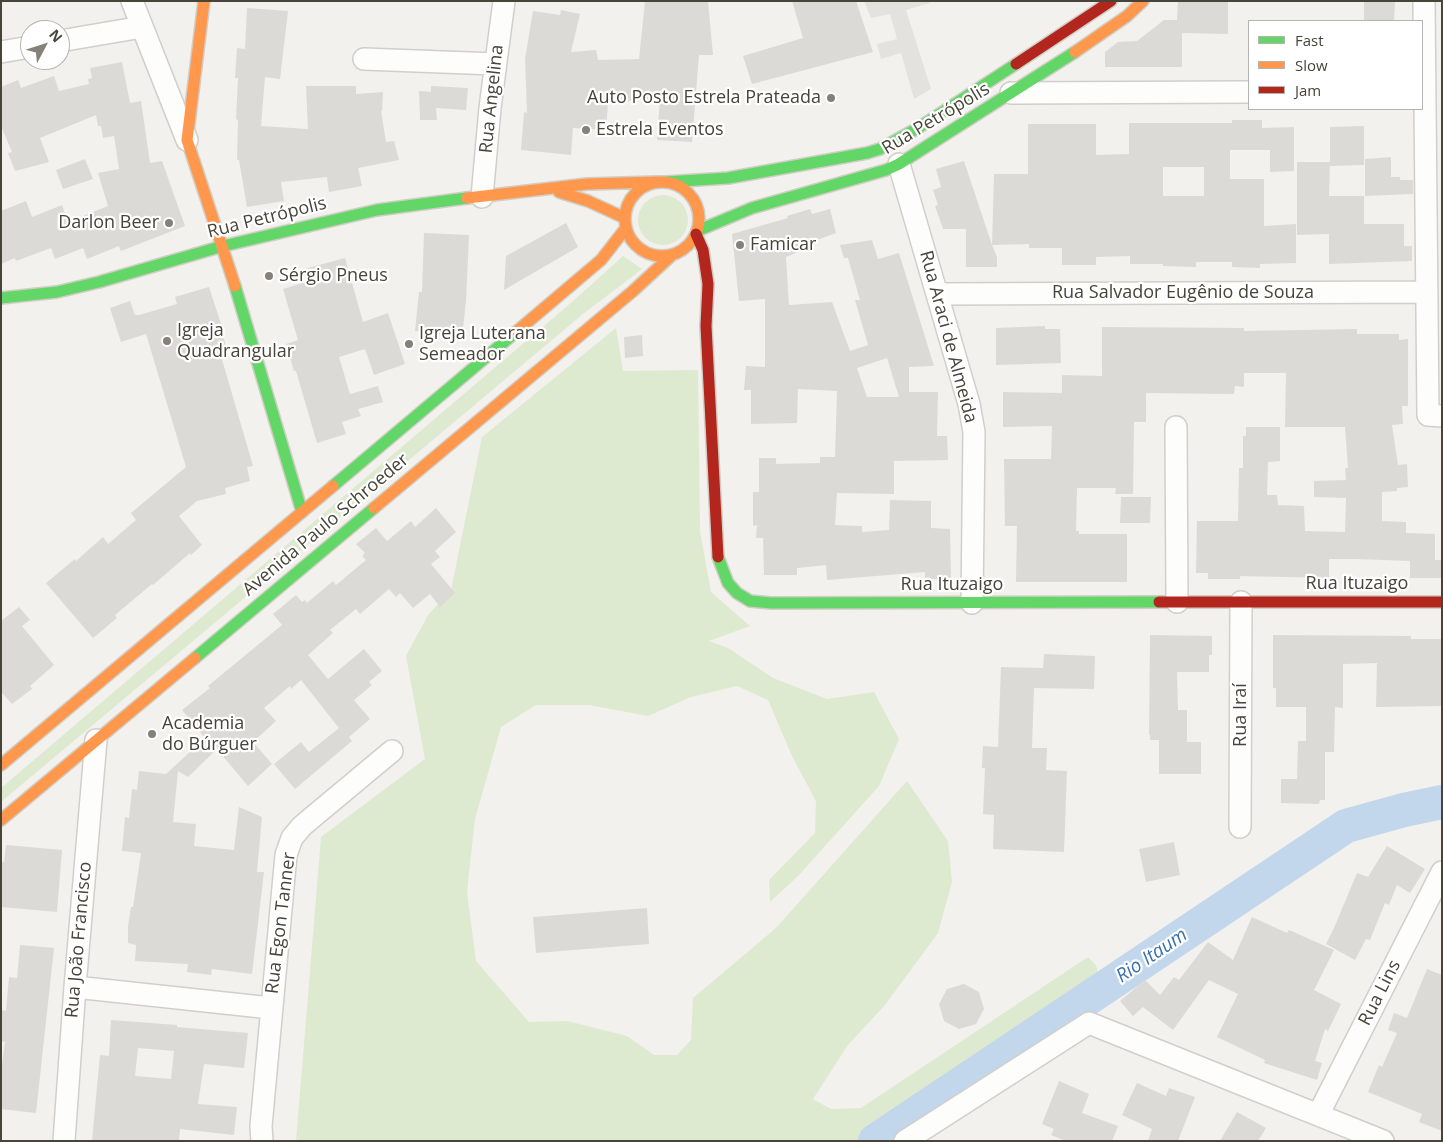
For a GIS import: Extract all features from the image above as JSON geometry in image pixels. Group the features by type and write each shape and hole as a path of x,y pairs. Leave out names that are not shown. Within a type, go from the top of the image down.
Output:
{"main road":[{"path":"204,1 187,140 223,246 302,512"},
{"name":"Rua Petrópolis","path":"1,298 56,292 74,288 223,246 377,210 546,188 619,182 662,182 728,178 867,153 880,149 918,128 1111,1"},
{"name":"Rua Petrópolis","path":"697,232 752,208 886,170 899,164 1093,41 1127,16 1143,1"},
{"path":"662,182 676,185 686,191 698,209 697,232 690,244 679,255 662,256 643,251 636,245 626,223 627,207 631,198 643,187 662,182"},
{"name":"Rua Petrópolis","path":"546,188 588,201 626,223"},
{"name":"Avenida Paulo Schroeder","path":"1,765 591,269 601,260 626,223"},
{"name":"Rua Ituzaigo","path":"697,232 703,250 708,284 706,326 716,543 722,571 728,583 737,593 750,601 771,603 1442,602"},
{"name":"Avenida Paulo Schroeder","path":"1,820 632,291 679,255"},
{"name":"Rua Ituzaigo","path":"697,292 706,326"}],"street":[{"path":"132,1 187,140"},
{"name":"Rua Angelina","path":"482,196 495,64 504,1"},
{"path":"1424,1 1423,90 1427,292 1435,416"},
{"path":"70,39 142,27"},
{"path":"1,52 20,49"},
{"path":"364,59 495,64"},
{"path":"1011,93 1248,92"},
{"name":"Rua Araci de Almeida","path":"899,164 970,404 974,432 972,603"},
{"name":"Rua Salvador Eugênio de Souza","path":"938,294 1427,292"},
{"path":"1176,427 1177,602"},
{"name":"Rua Iraí","path":"1240,827 1241,602"},
{"name":"Rua João Francisco","path":"64,1141 74,987 96,740"},
{"name":"Rua Egon Tanner","path":"262,1141 261,1126 286,855 292,838 302,826 392,751"},
{"name":"Rua Lins","path":"1318,1115 1442,872"},
{"path":"74,987 271,1008"},
{"path":"905,1141 1089,1023 1382,1141"}],"green space":[{"path":"663,195 672,197 683,206 688,220 686,229 677,240 663,245 654,243 643,234 638,220 640,211 649,200"},
{"path":"623,256 642,269 583,314 1,802 1,788 572,302"},
{"path":"616,328 623,371 698,370 700,531 711,592 750,626 709,641 728,648 773,678 827,699 874,692 899,739 879,786 799,875 770,902 769,880 815,833 816,801 792,756 768,700 737,686 691,697 648,716 589,705 536,705 501,727 475,819 467,892 476,961 529,1022 567,1021 627,1036 654,1055 677,1055 691,1040 693,998 776,928 907,781 948,841 952,882 938,933 885,1005 848,1045 813,1099 831,1109 861,1108 1088,957 1096,965 1099,980 863,1141 296,1141 321,837 425,759 406,656 428,615 451,590 482,437"}],"shaded area":[{"path":"864,1 929,1 930,3 906,10 931,89 914,99 901,53 881,59 877,44 897,39 890,14 871,18"}],"building":[{"path":"645,1 708,1 713,55 699,55 692,142 657,140 660,98 608,103 606,130 573,128 571,155 521,150 524,112 527,113 525,59 533,11 560,15 561,10 580,14 571,52 596,50 598,60 639,59"},
{"path":"792,1 856,1 873,52 752,84 743,56 803,38"},
{"path":"1178,1 1228,1 1228,34 1182,33 1182,67 1105,67 1105,52 1118,42 1137,41 1164,20 1177,20"},
{"path":"1364,1 1395,1 1394,20 1364,20"},
{"path":"247,8 288,11 280,79 265,77 261,126 308,129 306,86 356,86 356,94 383,92 381,111 386,142 394,141 399,160 358,168 362,186 329,192 327,177 281,182 284,201 247,207 239,160 237,160 238,78 235,78 237,48 245,49"},
{"path":"122,62 130,103 141,101 150,163 162,161 185,226 121,251 119,246 87,259 83,248 55,259 51,248 16,261 15,258 1,264 1,211 26,201 32,217 62,205 68,222 108,206 98,173 119,169 114,136 103,138 101,126 98,126 96,115 40,138 49,162 15,171 8,153 12,152 1,126 1,87 18,80 21,88 54,76 59,91 89,84 88,79 92,78 90,68"},
{"path":"431,86 468,88 466,110 436,108 437,120 420,120 419,91 431,92"},
{"path":"1232,120 1262,120 1262,128 1294,127 1294,171 1270,172 1270,150 1230,150 1230,179 1264,179 1264,226 1296,224 1296,263 1260,264 1260,268 1232,267 1232,262 1196,262 1196,267 1163,266 1163,264 1130,264 1130,256 1096,257 1096,265 1062,265 1062,248 1029,248 1029,244 992,245 994,174 1028,174 1028,124 1096,124 1096,155 1129,154 1129,123 1232,123","holes":["1163,167 1204,167 1204,196 1163,196"]},
{"path":"1364,126 1364,165 1330,166 1330,127"},
{"path":"1391,157 1391,177 1400,177 1400,180 1413,180 1413,194 1365,196 1365,159"},
{"path":"85,159 93,179 63,189 56,170"},
{"path":"964,161 997,257 997,267 966,267 966,229 943,229 935,206 938,205 933,190 941,187 936,169"},
{"path":"1297,162 1330,162 1329,196 1364,196 1364,224 1404,224 1404,246 1412,246 1412,261 1329,264 1329,234 1297,235"},
{"path":"810,209 812,214 830,209 836,233 809,243 810,247 786,257 789,305 832,302 850,351 868,345 855,300 860,300 848,258 844,258 840,245 872,240 878,259 899,253 934,366 909,367 909,392 938,392 937,436 947,436 948,460 894,461 894,494 837,493 835,525 862,526 862,532 889,530 890,500 931,501 931,528 950,529 951,579 925,579 925,572 827,580 826,565 797,568 797,575 764,575 763,538 756,538 757,525 753,526 753,492 759,492 759,458 776,458 776,464 820,463 820,457 835,457 837,391 798,389 797,423 751,424 751,390 744,390 746,366 765,367 765,299 739,301 732,234 788,218 787,216","holes":["887,358 899,397 867,397 857,368"]},
{"path":"566,223 578,247 504,290 506,256"},
{"path":"424,233 469,235 466,301 462,337 415,331 419,292 422,292"},
{"path":"345,258 363,322 388,313 405,364 374,375 365,349 339,357 350,394 378,386 383,402 358,409 361,416 342,422 346,434 317,443 286,344 298,340 283,289 312,280 308,268"},
{"path":"209,287 222,327 228,354 221,356 253,466 247,467 250,481 225,488 226,494 197,501 179,516 202,545 115,615 117,618 93,638 46,583 75,559 76,561 103,537 108,544 136,520 131,513 186,467 146,334 121,342 110,308 130,301 135,315 139,315 177,304 175,297"},
{"path":"1045,326 1045,329 1060,329 1061,363 996,365 996,328"},
{"path":"1102,327 1244,328 1244,331 1357,329 1357,334 1399,334 1399,340 1408,339 1408,406 1402,406 1403,424 1392,425 1398,465 1407,464 1408,487 1397,488 1397,491 1382,492 1382,521 1406,522 1406,533 1435,534 1435,560 1442,560 1442,578 1410,578 1410,561 1356,559 1329,559 1329,578 1240,576 1240,579 1208,579 1208,573 1196,573 1197,521 1238,521 1239,468 1243,468 1243,436 1246,436 1246,427 1280,427 1280,461 1268,462 1267,495 1277,495 1278,505 1304,506 1305,531 1345,532 1346,498 1314,497 1314,481 1346,480 1345,468 1348,468 1345,427 1285,427 1286,373 1244,373 1244,387 1235,386 1234,394 1146,393 1146,422 1134,422 1133,494 1115,494 1116,488 1077,488 1076,531 1079,531 1079,534 1127,534 1127,582 1016,582 1017,526 1005,526 1004,459 1051,459 1052,426 1003,427 1003,392 1062,393 1062,375 1102,376"},
{"path":"642,335 643,356 625,358 624,337"},
{"path":"1121,497 1151,497 1150,523 1120,523"},
{"path":"436,508 456,532 435,551 440,557 431,564 455,593 440,607 430,594 413,608 400,593 396,597 389,589 360,614 356,609 330,630 333,633 308,655 328,679 364,649 382,671 369,682 372,685 354,700 370,719 349,737 352,741 295,789 274,764 301,742 309,752 339,728 301,680 291,689 290,686 264,708 276,721 253,742 272,764 248,786 217,749 188,777 178,771 173,822 196,824 194,846 234,850 239,807 262,817 257,872 264,872 252,974 212,969 211,975 187,972 188,964 135,961 136,945 128,943 128,926 131,907 133,907 141,853 122,851 125,817 129,818 132,789 137,790 139,771 166,774 205,738 182,710 282,625 273,614 296,595 302,602 305,600 307,603 333,581 336,585 366,560 362,556 365,553 356,544 376,528 387,541 411,521 415,527"},
{"path":"19,607 30,620 22,626 54,665 30,686 32,689 12,704 1,692 1,621"},
{"path":"1150,635 1212,636 1212,655 1209,655 1209,672 1177,672 1178,710 1187,710 1187,742 1201,742 1201,774 1159,774 1159,740 1150,740 1149,735"},
{"path":"1273,635 1411,636 1411,639 1442,639 1442,706 1376,707 1377,663 1343,664 1343,708 1335,707 1334,752 1325,752 1325,800 1320,800 1319,804 1281,803 1281,779 1297,779 1298,741 1306,741 1306,707 1276,707 1276,688 1273,688"},
{"path":"1044,654 1095,656 1094,689 1034,688 1032,748 1047,748 1046,770 1067,771 1064,852 993,849 994,815 983,814 985,768 982,768 983,746 998,747 1001,667 1043,668"},
{"path":"1174,842 1180,875 1146,882 1139,849"},
{"path":"6,845 62,850 57,912 1,907 1,862 4,862"},
{"path":"1387,846 1425,869 1410,893 1397,885 1389,905 1385,903 1370,940 1366,939 1355,960 1326,944 1357,873 1368,877"},
{"path":"647,908 649,944 536,953 533,917"},
{"path":"1252,917 1287,933 1289,930 1334,950 1314,990 1341,1004 1328,1031 1325,1029 1315,1061 1322,1063 1317,1080 1264,1063 1265,1060 1217,1037 1238,994 1209,980 1173,1030 1143,1007 1133,1016 1120,1001 1145,980 1160,995 1174,977 1179,980 1208,942 1233,960"},
{"path":"20,945 54,948 36,1113 1,1109 1,1072 5,1042 1,1041 1,1010 6,1011 9,977 17,978"},
{"path":"1427,969 1442,975 1442,1131 1419,1122 1422,1114 1368,1092 1379,1065 1382,1067 1397,1033 1388,1030 1394,1013 1407,1018"},
{"path":"964,984 979,992 984,1009 976,1024 959,1029 944,1021 939,1004 947,989"},
{"path":"111,1020 248,1033 244,1068 204,1064 198,1104 237,1107 234,1135 180,1129 179,1141 92,1141 100,1055 109,1056","holes":["138,1048 174,1051 171,1079 135,1076"]},
{"path":"1059,1081 1089,1094 1082,1113 1118,1126 1112,1141 1066,1141 1051,1135 1054,1129 1042,1124"},
{"path":"1137,1083 1166,1096 1169,1088 1195,1097 1178,1141 1148,1141 1152,1129 1122,1115"},
{"path":"1237,1112 1266,1128 1258,1141 1220,1141"}],"waterway":[{"name":"Rio Itaum","path":"875,1141 1346,826 1442,802"}],"traffic: fast":[{"path":"697,231 752,208 886,170 899,164 1075,52"},
{"path":"666,182 728,178 880,149 918,128 1016,64"},
{"path":"1,298 57,292 99,282 223,246 377,210 467,198"},
{"path":"235,286 302,512"},
{"path":"333,486 516,332"},
{"path":"195,658 374,508"},
{"path":"718,557 728,583 737,593 750,601 771,603 1159,602"}],"traffic: slow":[{"path":"204,1 187,140 235,286"},
{"path":"1075,52 1127,16 1143,1"},
{"path":"467,198 587,184 658,182"},
{"path":"662,182 676,185 688,193 696,205 699,219 696,233 688,245 676,253 662,256 648,253 636,245 628,233 625,219 628,205 636,193 648,185 662,182"},
{"path":"559,192 588,201 625,218"},
{"path":"516,332 601,260 626,228"},
{"path":"374,508 633,291 672,255"},
{"path":"1,765 333,486"},
{"path":"1,820 195,658"}],"traffic: jam":[{"path":"1016,64 1111,1"},
{"path":"696,234 703,250 708,284 706,326 718,557"},
{"path":"1159,602 1442,602"}],"place":[{"name":"Auto Posto Estrela Prateada","path":"831,98"},
{"name":"Estrela Eventos","path":"586,130"},
{"name":"Darlon Beer","path":"169,223"},
{"name":"Famicar","path":"740,245"},
{"name":"Sérgio Pneus","path":"269,276"},
{"name":"Igreja Quadrangular","path":"167,341"},
{"name":"Igreja Luterana Semeador","path":"409,344"},
{"name":"Academia do Búrguer","path":"152,734"}]}
